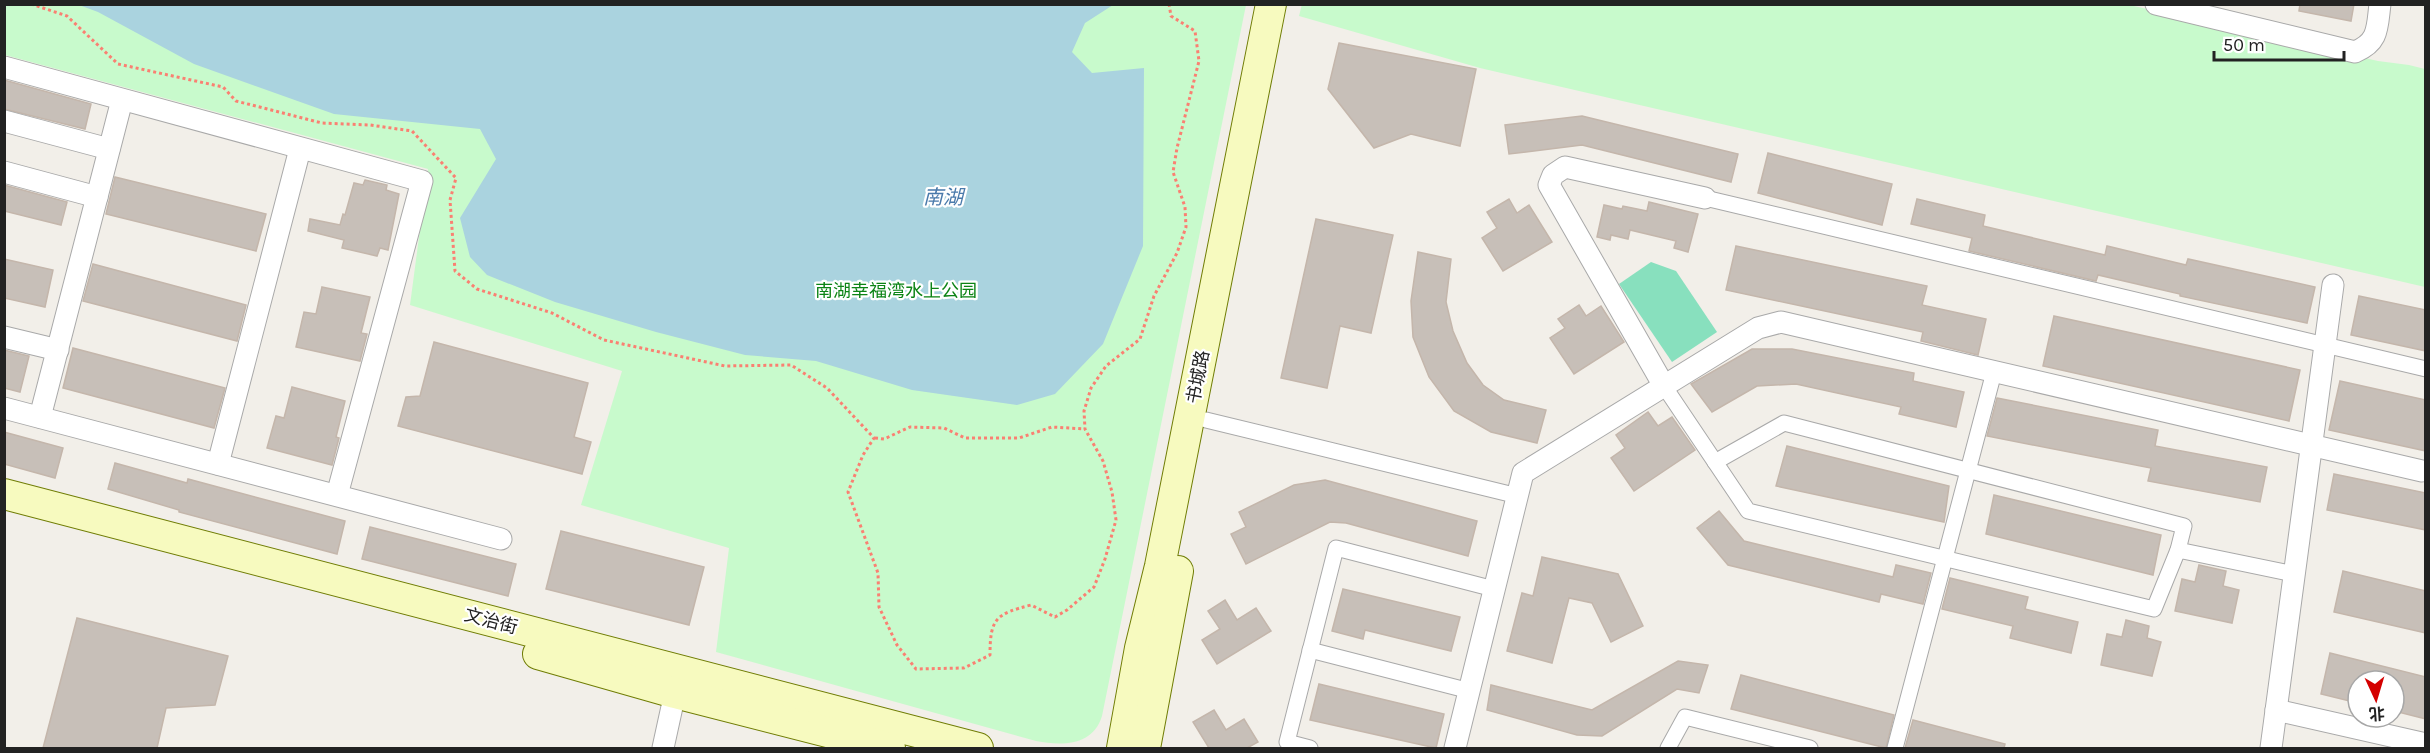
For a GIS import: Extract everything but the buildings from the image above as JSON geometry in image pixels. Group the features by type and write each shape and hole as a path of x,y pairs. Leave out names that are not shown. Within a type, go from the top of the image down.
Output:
{"main road":[{"name":"书城路","path":"1122,748 1140,648 1160,566 1271,4"},
{"name":"书城路","path":"1145,748 1206,420 1290,4"},
{"name":"文治街","path":"4,494 978,748"},
{"name":"文治街","path":"4,511 337,598 675,693 890,748"}],"street":[{"path":"2156,4 2355,52 2368,46 2377,32 2380,4"},
{"path":"4,67 422,181 337,495"},
{"path":"40,417 122,100"},
{"path":"4,121 109,149"},
{"path":"218,464 300,149"},
{"path":"1715,462 1784,423 2184,526 2178,550 2154,609 1748,511 1715,462 1664,386 1549,185 1553,175 1565,167 2426,369"},
{"path":"4,172 97,197"},
{"path":"2271,748 2333,285"},
{"path":"1455,748 1523,473 1758,328 1781,322 2422,471"},
{"path":"4,337 57,350"},
{"path":"1895,748 1994,372"},
{"path":"4,408 501,539"},
{"path":"1206,420 1518,496"},
{"path":"1310,748 1287,742 1336,548 1494,590"},
{"path":"2178,550 2294,574"},
{"path":"1310,650 1470,691"},
{"path":"663,748 675,693"},
{"path":"2276,710 2426,744"},
{"path":"1668,748 1685,717 1810,748"}],"path":[{"path":"31,4 67,16 118,64 223,87 236,100 322,123 370,125 412,131 456,178 450,200 455,271 477,289 552,313 604,340 725,366 791,365 827,387 874,438 884,439 910,427 944,428 965,438 1019,438 1052,427 1085,429"},
{"path":"874,438 863,455 848,492 878,573 879,607 897,645 916,669 964,668 990,655 990,630 1005,612 1031,605 1055,617 1094,587 1116,520 1112,492 1103,461 1085,429 1084,411 1091,388 1106,366 1140,339 1154,296 1177,253 1186,227 1185,207 1173,172 1199,61 1195,31 1171,15 1169,4"}],"green space":[{"path":"1302,4 2125,4 2378,61 2425,69 2425,287 1480,68 1299,16"},
{"name":"南湖幸福湾水上公园","path":"4,5 1246,5 1102,716 1098,726 1092,733 1075,742 1036,741 716,652 729,548 581,505 622,371 410,305 428,169 5,55"},
{"path":"1651,262 1676,271 1717,332 1672,362 1619,284"}],"water":[{"name":"南湖","path":"79,5 1113,5 1085,23 1072,52 1092,73 1144,68 1143,246 1103,344 1055,394 1017,405 912,390 816,361 745,355 555,302 487,275 470,257 460,218 496,159 480,129 334,114 194,64 98,12"}]}
